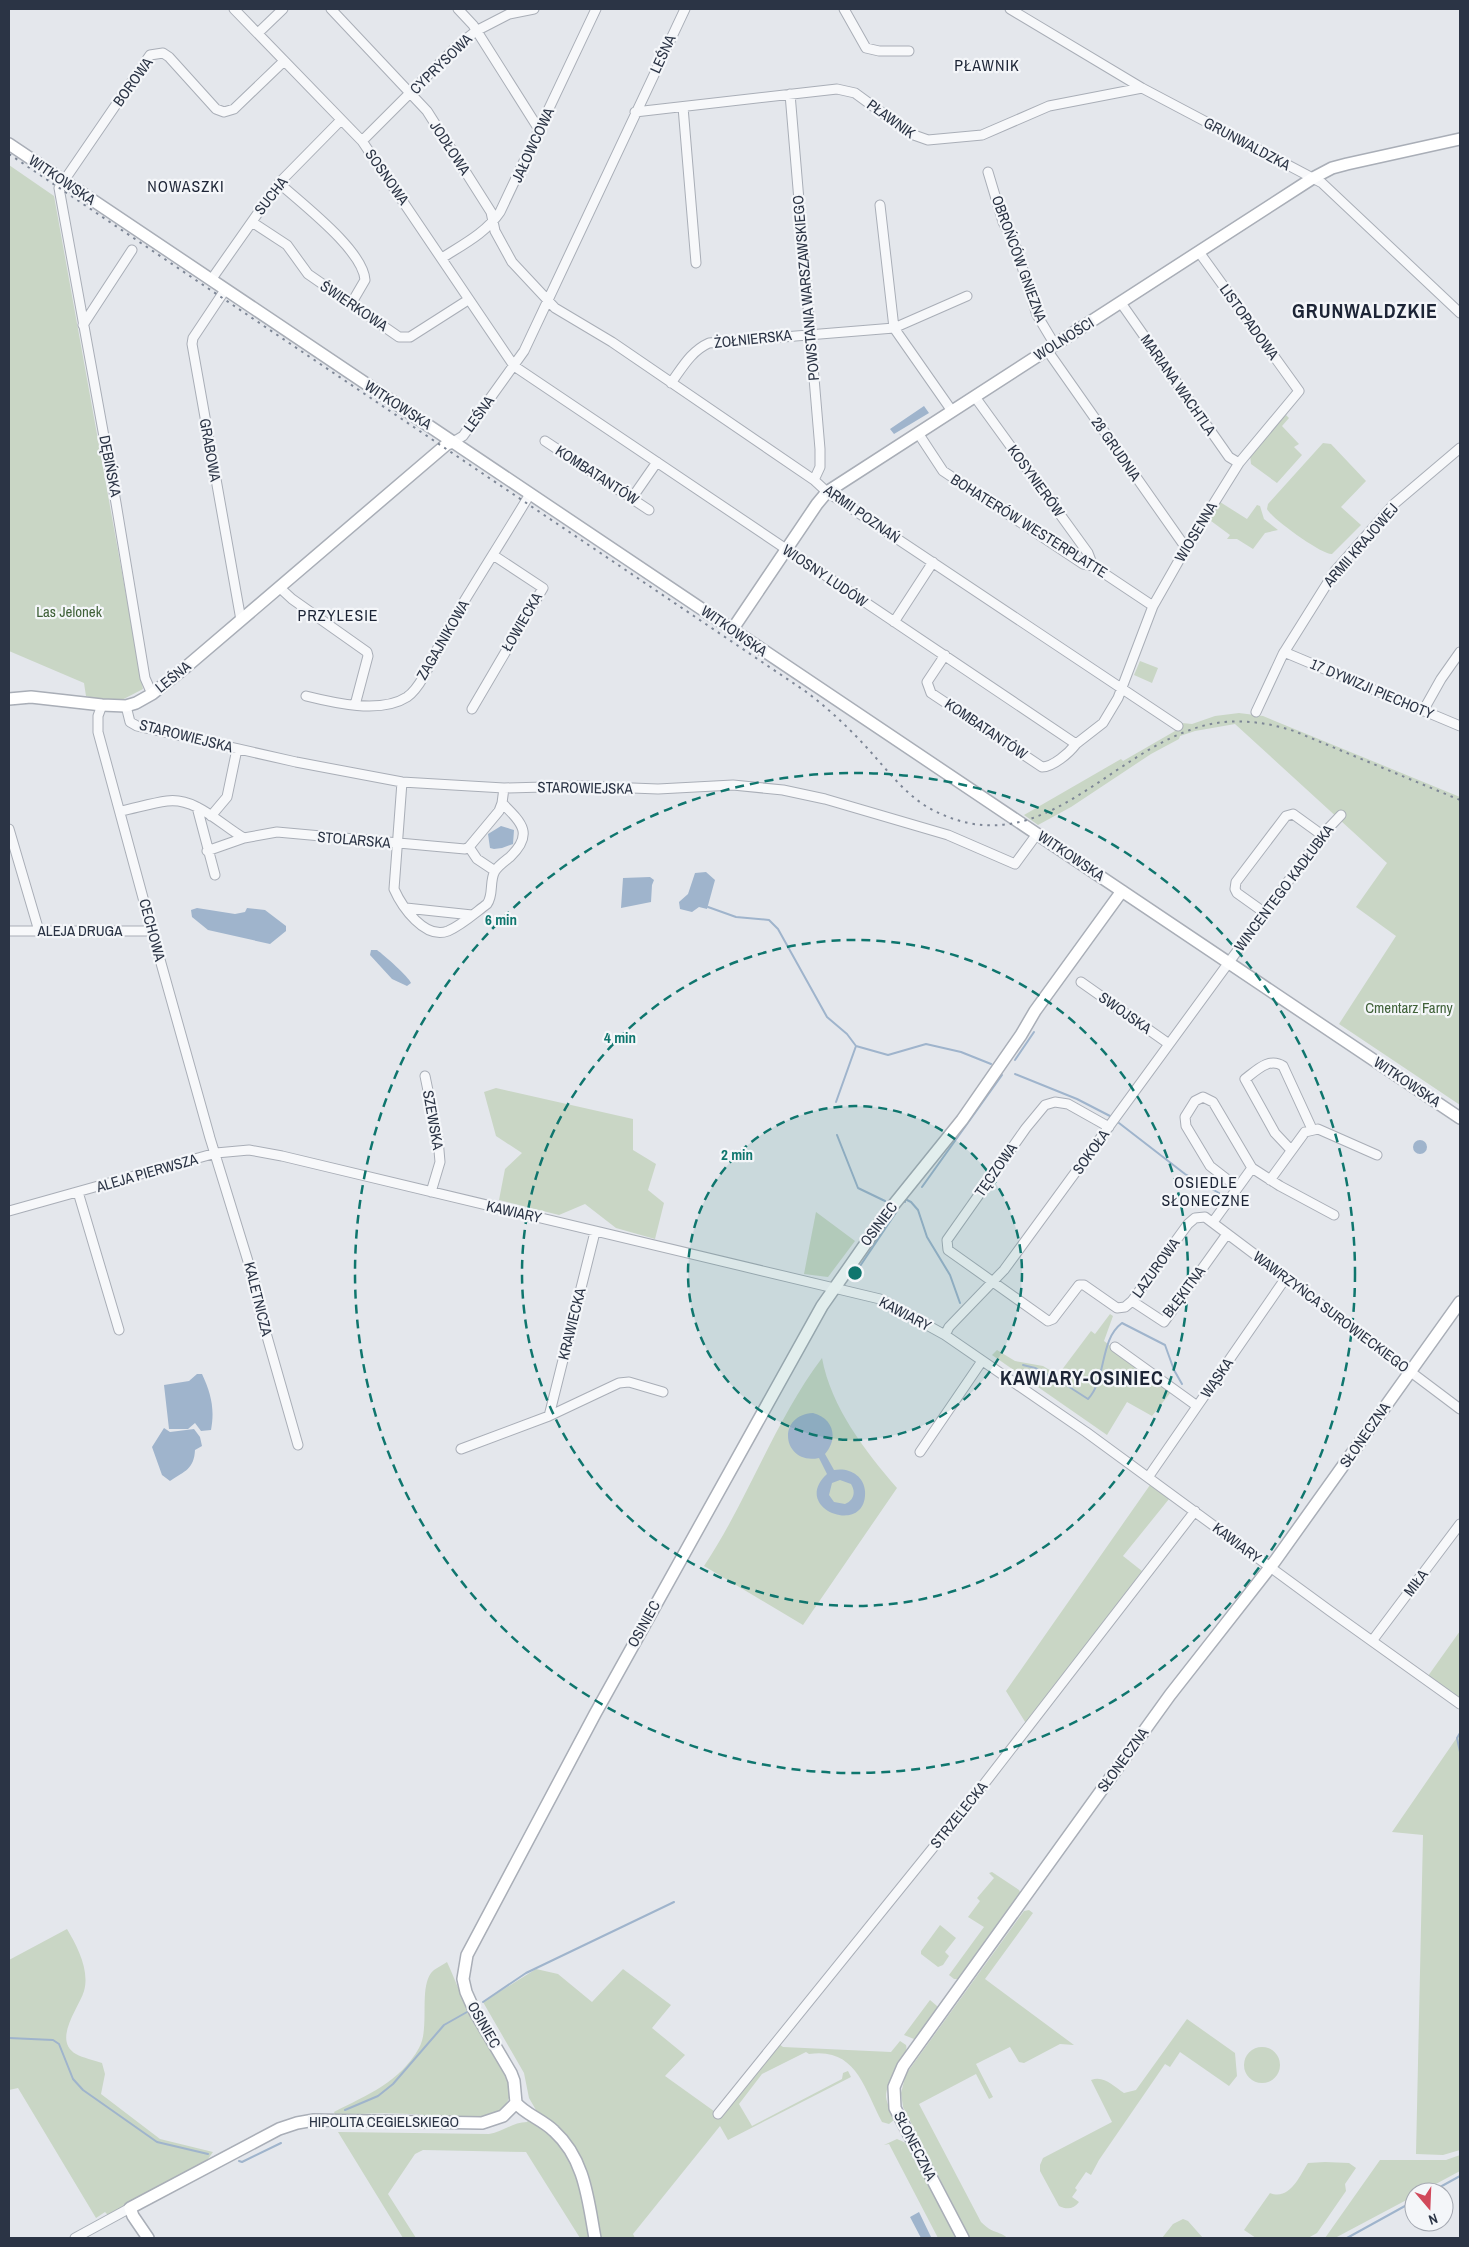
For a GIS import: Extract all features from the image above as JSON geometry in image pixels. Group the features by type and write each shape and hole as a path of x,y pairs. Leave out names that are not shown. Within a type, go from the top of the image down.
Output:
{"street":[{"name":"SOSNOWA","path":"234,9 362,141 514,366"},
{"path":"258,33 283,9"},
{"name":"JODŁOWA","path":"331,9 427,111 491,212 495,231 512,262 548,301"},
{"path":"458,9 476,31 540,131"},
{"name":"CYPRYSOWA","path":"362,141 457,46 476,31 509,14 534,9"},
{"name":"JAŁOWCOWA","path":"442,258 482,232 494,221 507,201 596,9"},
{"name":"LEŚNA","path":"9,699 31,696 102,705 126,706 152,694 447,444 463,436 524,351 684,9"},
{"path":"844,9 866,48 879,52 909,50"},
{"name":"GRUNWALDZKA","path":"1010,9 1142,88 1330,188 1460,312"},
{"name":"BOROWA","path":"63,181 150,55 163,53 169,57 216,109 224,112 234,109 284,61"},
{"name":"PŁAWNIK","path":"636,112 831,89 848,91 870,103 911,134 921,140 928,140 982,135 1049,106 1142,88"},
{"name":"POWSTANIA WARSZAWSKIEGO","path":"790,94 820,467 814,480"},
{"path":"683,107 696,263"},
{"name":"SUCHA","path":"211,280 279,183 341,120"},
{"name":"WOLNOŚCI","path":"732,630 827,492 1314,178 1332,168 1460,139"},
{"name":"WITKOWSKA","path":"9,144 1460,1118"},
{"name":"OBROŃCÓW GNIEZNA","path":"988,172 1003,222 1015,244 1037,315 1051,348"},
{"name":"DĘBIŃSKA","path":"63,181 59,188 59,193 135,606 145,678 152,694"},
{"path":"279,183 337,235 361,265 365,280 350,304"},
{"path":"880,205 894,328 952,411"},
{"name":"ŚWIERKOWA","path":"252,222 287,245 308,274 399,336 405,338 468,300"},
{"path":"83,325 132,250"},
{"name":"LISTOPADOWA","path":"1199,252 1300,392"},
{"name":"GRABOWA","path":"225,290 193,338 192,344 241,620"},
{"name":"ŻOŁNIERSKA","path":"671,383 691,356 708,343 810,333 894,328 967,296"},
{"name":"ARMII POZNAŃ","path":"548,301 555,308 612,342 814,480 827,492 1178,726"},
{"name":"MARIANA WACHTLA","path":"1121,303 1229,457 1239,463"},
{"name":"28 GRUDNIA","path":"1051,348 1186,548"},
{"name":"WIOSNY LUDÓW","path":"514,366 1076,744"},
{"name":"WIOSENNA","path":"1121,688 1153,606 1186,548 1239,463 1300,392"},
{"name":"KOSYNIERÓW","path":"975,397 1088,553 1093,566"},
{"name":"BOHATERÓW WESTERPLATTE","path":"918,433 943,471 1083,564 1093,566 1153,606"},
{"name":"KOMBATANTÓW","path":"545,441 649,510"},
{"name":"ARMII KRAJOWEJ","path":"1256,712 1284,652 1334,571 1394,504 1460,448"},
{"path":"632,498 657,462"},
{"name":"ZAGAJNIKOWA","path":"306,696 355,705 373,705 403,699 411,693 530,494"},
{"name":"ŁOWIECKA","path":"472,709 543,588 492,555"},
{"path":"894,622 933,562"},
{"path":"279,587 292,599 368,652 355,705"},
{"name":"17 DYWIZJI PIECHOTY","path":"1284,652 1460,726"},
{"path":"1423,710 1460,652"},
{"name":"KOMBATANTÓW","path":"945,655 927,682 931,693 1042,767 1048,766 1062,757 1076,744"},
{"path":"1076,744 1103,723 1118,698 1121,688"},
{"name":"CECHOWA","path":"102,705 98,716 98,732 210,1138 216,1153"},
{"name":"STAROWIEJSKA","path":"126,706 130,722 137,726 237,749 402,782 504,788 581,786 658,790 717,785 783,790 834,801 941,832 1015,864 1037,834"},
{"path":"211,816 227,797 237,749"},
{"path":"402,782 394,889 416,920 426,927 440,932 449,930 490,900 495,871 517,850 524,836 520,822 502,803"},
{"path":"495,871 477,859 469,847 499,811 504,788"},
{"path":"121,811 168,801 182,802 197,807 244,838"},
{"path":"197,807 207,851 215,875"},
{"path":"1265,914 1237,893 1235,889 1236,882 1286,816 1293,814 1322,835"},
{"name":"WINCENTEGO KADŁUBKA","path":"1229,962 1322,835 1341,815"},
{"path":"9,831 39,931"},
{"name":"STOLARSKA","path":"207,851 244,838 277,832 396,844 464,849 469,847"},
{"name":"OSINIEC","path":"516,2103 514,2080 511,2073 475,2012 466,1992 463,1979 467,1956 604,1697 834,1287 887,1213 962,1120 1021,1036 1035,1011 1125,893"},
{"path":"406,908 472,915"},
{"name":"ALEJA DRUGA","path":"9,931 152,931"},
{"name":"SOKOŁA","path":"944,1335 949,1327 1004,1270 1229,962"},
{"name":"SWOJSKA","path":"1082,982 1169,1044"},
{"path":"1291,1150 1275,1133 1245,1078 1267,1063 1275,1062 1283,1066 1312,1129"},
{"name":"SZEWSKA","path":"425,1076 438,1139 440,1162 431,1192"},
{"path":"1237,1187 1210,1166 1186,1126 1185,1117 1195,1101 1204,1097 1213,1102 1252,1168 1270,1180 1334,1214"},
{"name":"TĘCZOWA","path":"992,1283 951,1254 946,1246 947,1240 1026,1128 1045,1105 1055,1102 1068,1104 1109,1127"},
{"path":"1270,1180 1305,1132 1312,1129 1318,1129 1376,1155"},
{"name":"KAWIARY","path":"216,1153 238,1150 258,1151 834,1287 888,1302 944,1335 1149,1476 1270,1567 1460,1704"},
{"name":"ALEJA PIERWSZA","path":"9,1211 216,1153"},
{"name":"KALETNICZA","path":"216,1153 255,1284 260,1312 298,1445"},
{"path":"1213,1222 1252,1168"},
{"name":"ALEJA PIERWSZA","path":"78,1192 119,1330"},
{"name":"LAZUROWA","path":"992,1283 1048,1321 1053,1319 1078,1285 1084,1285 1117,1308 1125,1307 1132,1301 1188,1224 1200,1217"},
{"name":"WAWRZYŃCA SUROWIECKIEGO","path":"1200,1217 1213,1222 1460,1409"},
{"name":"KRAWIECKA","path":"550,1416 595,1232"},
{"name":"BŁĘKITNA","path":"1132,1301 1164,1322 1227,1234"},
{"name":"WĄSKA","path":"1149,1476 1286,1279"},
{"name":"SŁONECZNA","path":"963,2238 895,2108 893,2093 895,2081 912,2053 1121,1762 1170,1695 1270,1567 1460,1302"},
{"path":"1115,1347 1197,1406"},
{"path":"920,1452 982,1361"},
{"path":"460,1449 550,1416 620,1383 629,1382 663,1392"},
{"name":"STRZELECKA","path":"718,2114 980,1790 1194,1511"},
{"name":"MIŁA","path":"1372,1641 1460,1524"},
{"path":"516,2103 555,2132 576,2160 583,2179 595,2238"},
{"name":"HIPOLITA CEGIELSKIEGO","path":"75,2238 265,2136 297,2123 314,2120 482,2122 503,2116 516,2103"},
{"path":"140,2224 144,2201"},
{"path":"130,2208 133,2216 148,2238"}],"green space":[{"name":"Las Jelonek","path":"9,165 54,196 143,689 116,703 86,696 84,683 9,651"},
{"path":"1286,415 1289,418 1282,426 1299,444 1294,447 1302,455 1277,483 1251,464 1250,455"},
{"path":"1323,443 1331,444 1366,481 1341,507 1361,525 1332,554 1318,549 1297,535 1277,520 1267,509 1268,504"},
{"path":"1220,502 1247,519 1257,505 1260,506 1264,519 1278,530 1265,533 1253,549 1237,539 1227,539 1230,535 1207,518"},
{"path":"1140,661 1158,668 1152,683 1134,675"},
{"name":"Cmentarz Farny","path":"1239,713 1263,716 1460,797 1460,1105 1339,1024 1396,936 1356,907 1387,863 1235,724 1195,731 1180,736 1179,739 1151,754 1071,807 1038,825 1024,815 1121,759 1123,761 1175,731 1174,729 1182,723 1192,724 1215,716"},
{"path":"496,1088 633,1119 633,1150 656,1164 648,1190 664,1203 655,1239 616,1228 585,1204 559,1215 499,1200 505,1169 522,1153 496,1136 484,1092"},
{"path":"816,1212 855,1241 828,1277 804,1274"},
{"path":"1110,1314 1113,1316 1104,1341 1171,1392 1152,1416 1127,1402 1107,1435 992,1355 997,1350 1015,1361 1043,1366 1058,1375 1091,1331 1095,1334"},
{"path":"822,1358 826,1376 841,1411 862,1444 897,1488 803,1625 704,1566 720,1541 790,1408"},
{"path":"1150,1485 1169,1499 1123,1556 1142,1571 1027,1725 1006,1691"},
{"path":"1460,1631 1460,1699 1428,1676"},
{"path":"1460,1733 1460,2150 1443,2155 1416,2154 1423,1835 1392,1832"},
{"path":"992,1872 1019,1890 1021,1894 959,1979 954,1979 949,1975 984,1927 968,1917 980,1901 977,1898 994,1878 989,1873"},
{"path":"1029,1910 1033,1913 985,1979 1074,2045 1060,2044 1024,2063 1019,2062 1010,2047 976,2064 993,2097 989,2099 976,2074 919,2104 981,2222 1008,2238 970,2238 903,2107 901,2093 906,2074 1024,1911"},
{"path":"940,1925 956,1938 945,1952 949,1956 943,1965 938,1967 921,1954 921,1951"},
{"path":"67,1929 82,1958 85,1975 84,1991 67,2032 66,2041 69,2048 76,2054 102,2063 105,2074 101,2094 160,2139 213,2152 205,2163 108,2215 105,2212 96,2218 18,2088 9,2090 9,1960"},
{"path":"447,1962 465,2003 503,2066 511,2090 507,2103 492,2116 476,2120 391,2113 336,2117 334,2112 382,2086 411,2060 419,2048 424,2029 426,1985 434,1970"},
{"path":"536,1969 558,1974 592,2002 623,1969 671,2005 652,2028 685,2055 665,2076 718,2114 779,2044 783,2047 891,2052 900,2041 906,2045 905,2055 890,2082 886,2097 894,2120 889,2124 882,2122 863,2084 848,2063 838,2057 825,2054 809,2054 806,2052 762,2074 739,2104 752,2126 842,2079 843,2073 848,2071 851,2077 728,2140 720,2126 633,2234 635,2238 580,2238 526,2152 423,2150 415,2154 388,2194 416,2238 403,2238 338,2132 489,2134 522,2122 527,2122 536,2110 529,2098 524,2073 483,2002"},
{"path":"930,2000 937,2006 937,2011 917,2037 914,2039 904,2035"},
{"path":"1187,2019 1235,2053 1237,2076 1229,2086 1180,2052 1170,2067 1165,2064 1099,2160 1091,2175 1086,2172 1075,2188 1077,2190 1072,2197 1079,2202 1070,2208 1059,2206 1040,2171 1043,2158 1112,2122 1091,2080 1104,2080 1124,2093 1136,2090"},
{"path":"1262,2047 1269,2048 1275,2052 1279,2058 1279,2072 1275,2078 1269,2082 1262,2083 1255,2082 1249,2078 1245,2072 1244,2065 1245,2058 1249,2052 1255,2048"},
{"path":"897,2139 906,2143 957,2238 938,2238 889,2144 884,2145"},
{"path":"1460,2155 1460,2171 1440,2182 1404,2182 1404,2201 1335,2238 1325,2238 1380,2160 1446,2160"},
{"path":"1308,2163 1349,2163 1356,2168 1345,2184 1346,2191 1317,2233 1308,2238 1256,2238 1244,2230 1270,2193 1277,2194 1289,2190 1294,2186"},
{"path":"1183,2219 1188,2221 1203,2238 1162,2238 1173,2224"}],"water":[{"path":"924,406 929,413 894,434 890,429"},
{"path":"501,826 514,830 513,844 502,848 490,848 488,834"},
{"path":"706,872 715,880 707,909 699,907 692,912 680,909 679,902 688,894 695,873"},
{"path":"650,877 654,880 651,902 621,908 623,878"},
{"path":"197,908 235,914 245,912 247,908 265,910 286,926 286,931 270,944 208,930 192,917 191,910"},
{"path":"371,950 377,950 401,971 411,983 407,986 392,979 370,955"},
{"path":"1417,1140 1423,1140 1427,1147 1423,1154 1417,1154 1413,1150 1413,1144"},
{"path":"197,1374 202,1374 210,1395 213,1415 211,1430 201,1431 195,1423 188,1429 169,1429 164,1385 189,1381"},
{"path":"813,1413 825,1419 832,1429 833,1435 832,1442 825,1454 834,1470 850,1471 862,1481 865,1491 863,1505 855,1513 844,1516 833,1513 823,1507 817,1498 818,1487 827,1474 819,1458 807,1458 798,1455 791,1448 788,1439 789,1430 793,1422 801,1416","holes":["840,1480 851,1484 854,1493 852,1498 845,1504 834,1502 829,1495 832,1483"]},
{"path":"164,1428 170,1432 194,1429 200,1437 202,1446 195,1450 191,1466 170,1481 162,1475 152,1447"},
{"path":"919,2212 931,2237 921,2238 910,2217"}],"waterway":[{"path":"708,907 736,917 769,920 778,929 827,1017 847,1034 856,1046 836,1102"},
{"path":"1015,1060 1034,1032"},
{"path":"856,1046 888,1055 926,1044 961,1052 991,1064"},
{"path":"1015,1074 1077,1099 1110,1116"},
{"path":"922,1187 1002,1075"},
{"path":"1119,1123 1185,1174 1219,1193"},
{"path":"837,1135 858,1188 885,1201"},
{"path":"905,1202 905,1199 911,1202 918,1210 927,1237 950,1275 960,1303"},
{"path":"854,1275 897,1211"},
{"path":"1060,1381 1088,1399 1098,1381 1110,1339 1122,1323 1165,1345 1174,1370 1182,1384"},
{"path":"1023,1365 1035,1368 1056,1379"},
{"path":"1460,1733 1457,1738 1460,1752"},
{"path":"483,2002 526,1973 674,1902"},
{"path":"345,2110 378,2096 393,2084 444,2025 467,2012"},
{"path":"9,2038 53,2040 59,2044 73,2079 83,2090 157,2142 208,2154"},
{"path":"239,2161 242,2162 281,2143"},
{"path":"1449,2182 1460,2176"},
{"path":"1347,2238 1404,2207"}],"railway":[{"path":"9,154 805,691 846,726 904,789 929,808 967,823 1002,825 1034,818 1065,803 1157,745 1190,730 1216,723 1229,722 1255,722 1294,731 1460,800"}],"district":[{"name":"PŁAWNIK","path":"987,65"},
{"name":"NOWASZKI","path":"186,186"},
{"name":"GRUNWALDZKIE","path":"1365,311"},
{"name":"PRZYLESIE","path":"338,615"},
{"name":"OSIEDLE SŁONECZNE","path":"1206,1191"},
{"name":"KAWIARY-OSINIEC","path":"1082,1378"}]}
